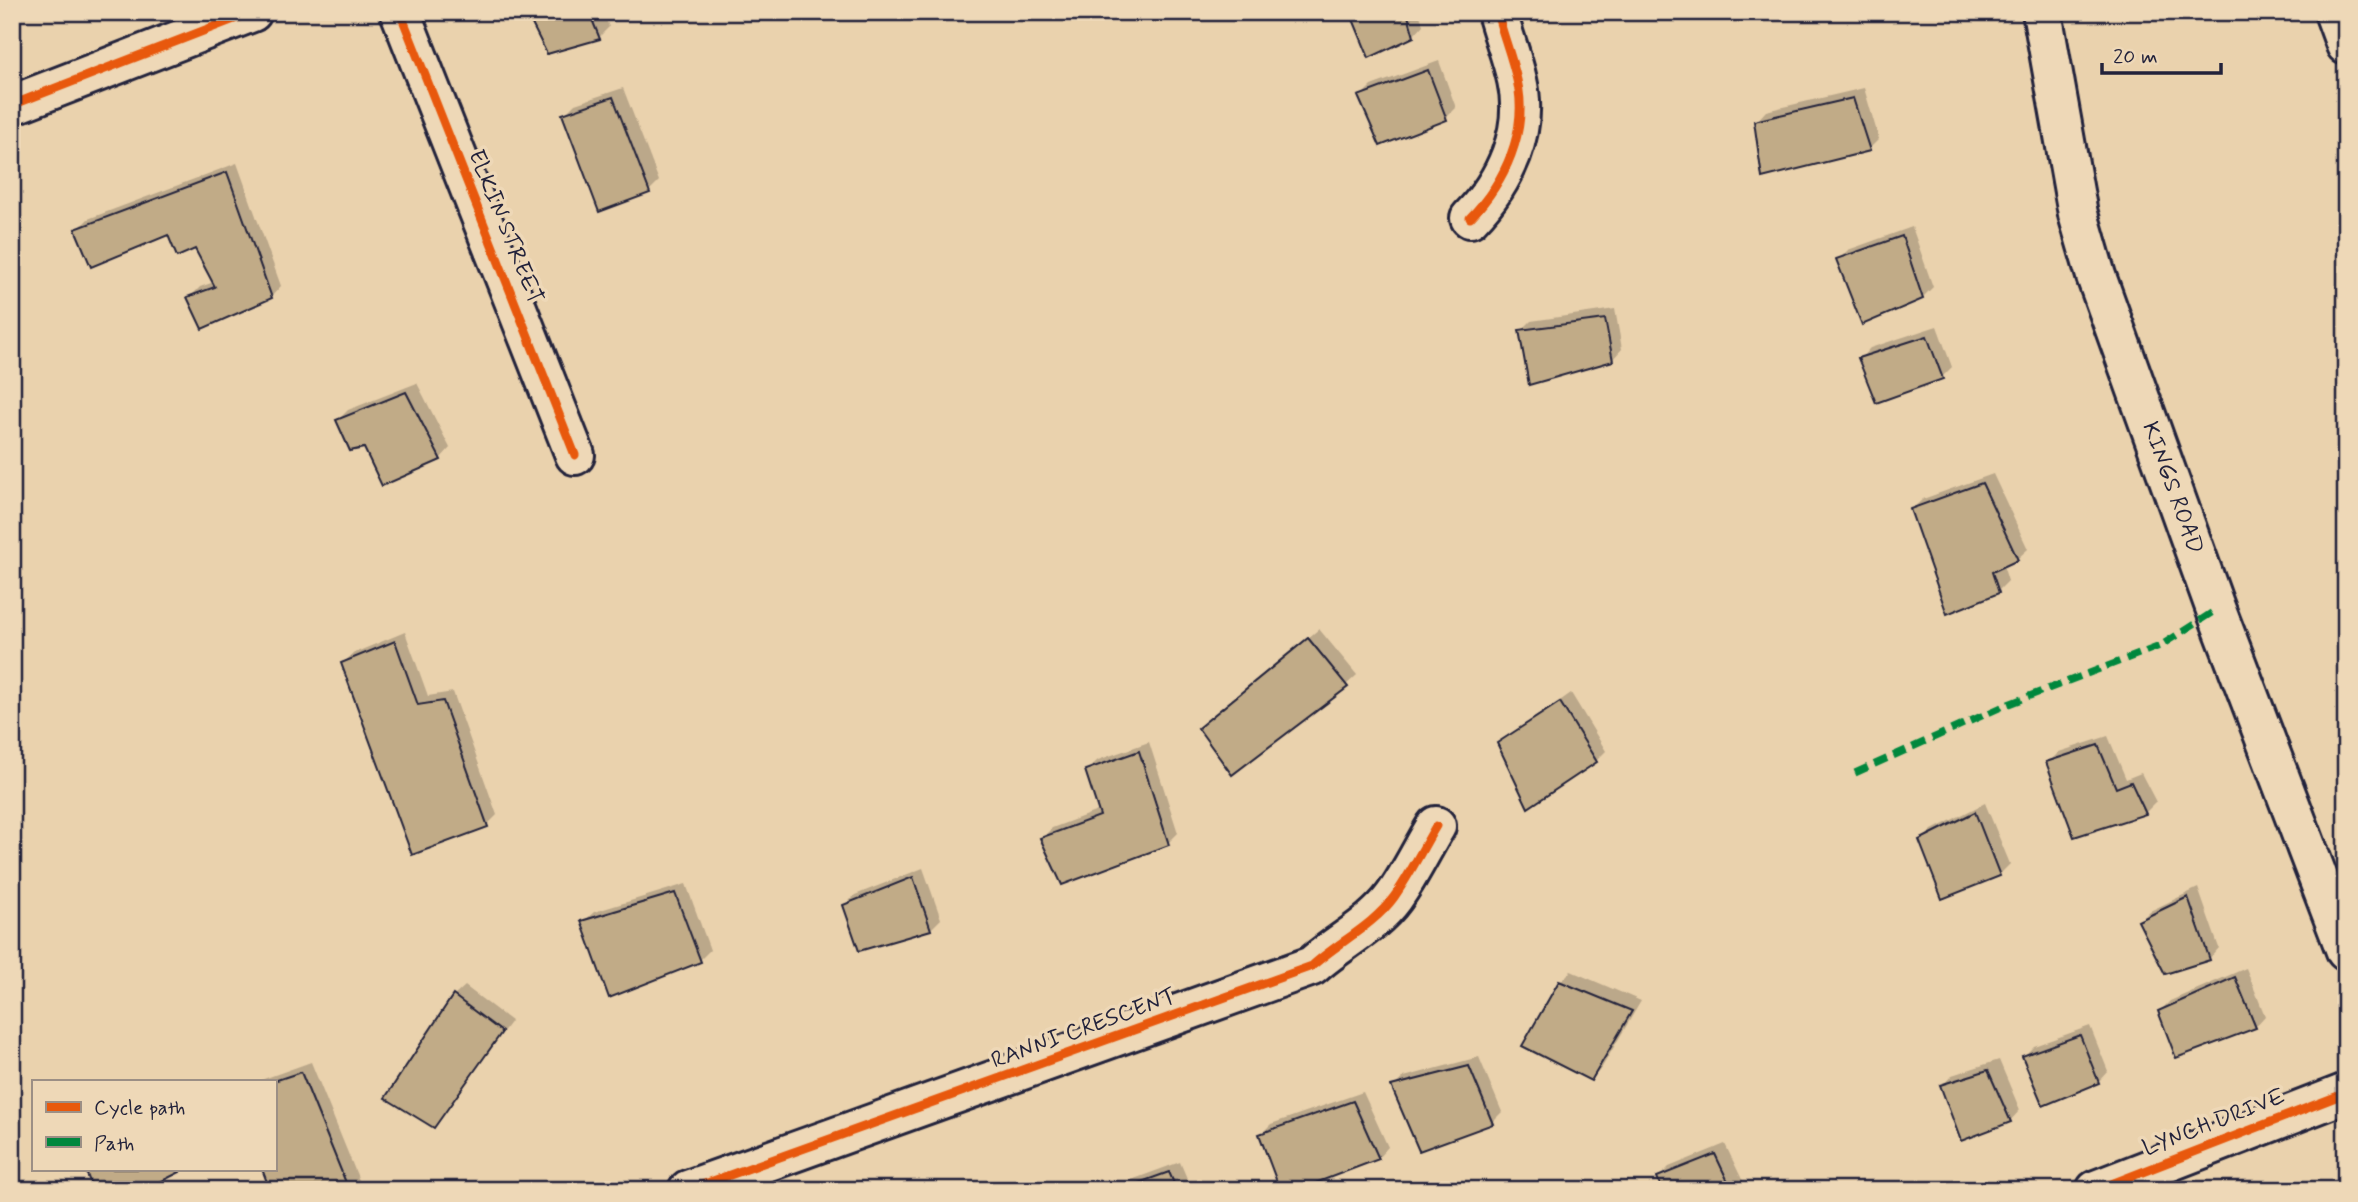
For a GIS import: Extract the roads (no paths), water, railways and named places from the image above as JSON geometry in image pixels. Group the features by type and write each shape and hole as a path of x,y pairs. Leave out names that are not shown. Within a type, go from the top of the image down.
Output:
{"street":[{"path":"12,105 252,12"},
{"name":"ELKIN STREET","path":"400,12 575,455"},
{"path":"1470,218 1491,193 1508,164 1520,117 1517,80 1497,12"},
{"name":"KINGS ROAD","path":"2042,12 2071,180 2096,276 2216,610 2346,951"},
{"path":"2334,12 2346,45"},
{"name":"RANNI CRESCENT","path":"688,1190 1312,966 1326,953 1345,944 1394,898 1436,826"},
{"name":"LYNCH DRIVE","path":"2096,1190 2346,1093"}]}
